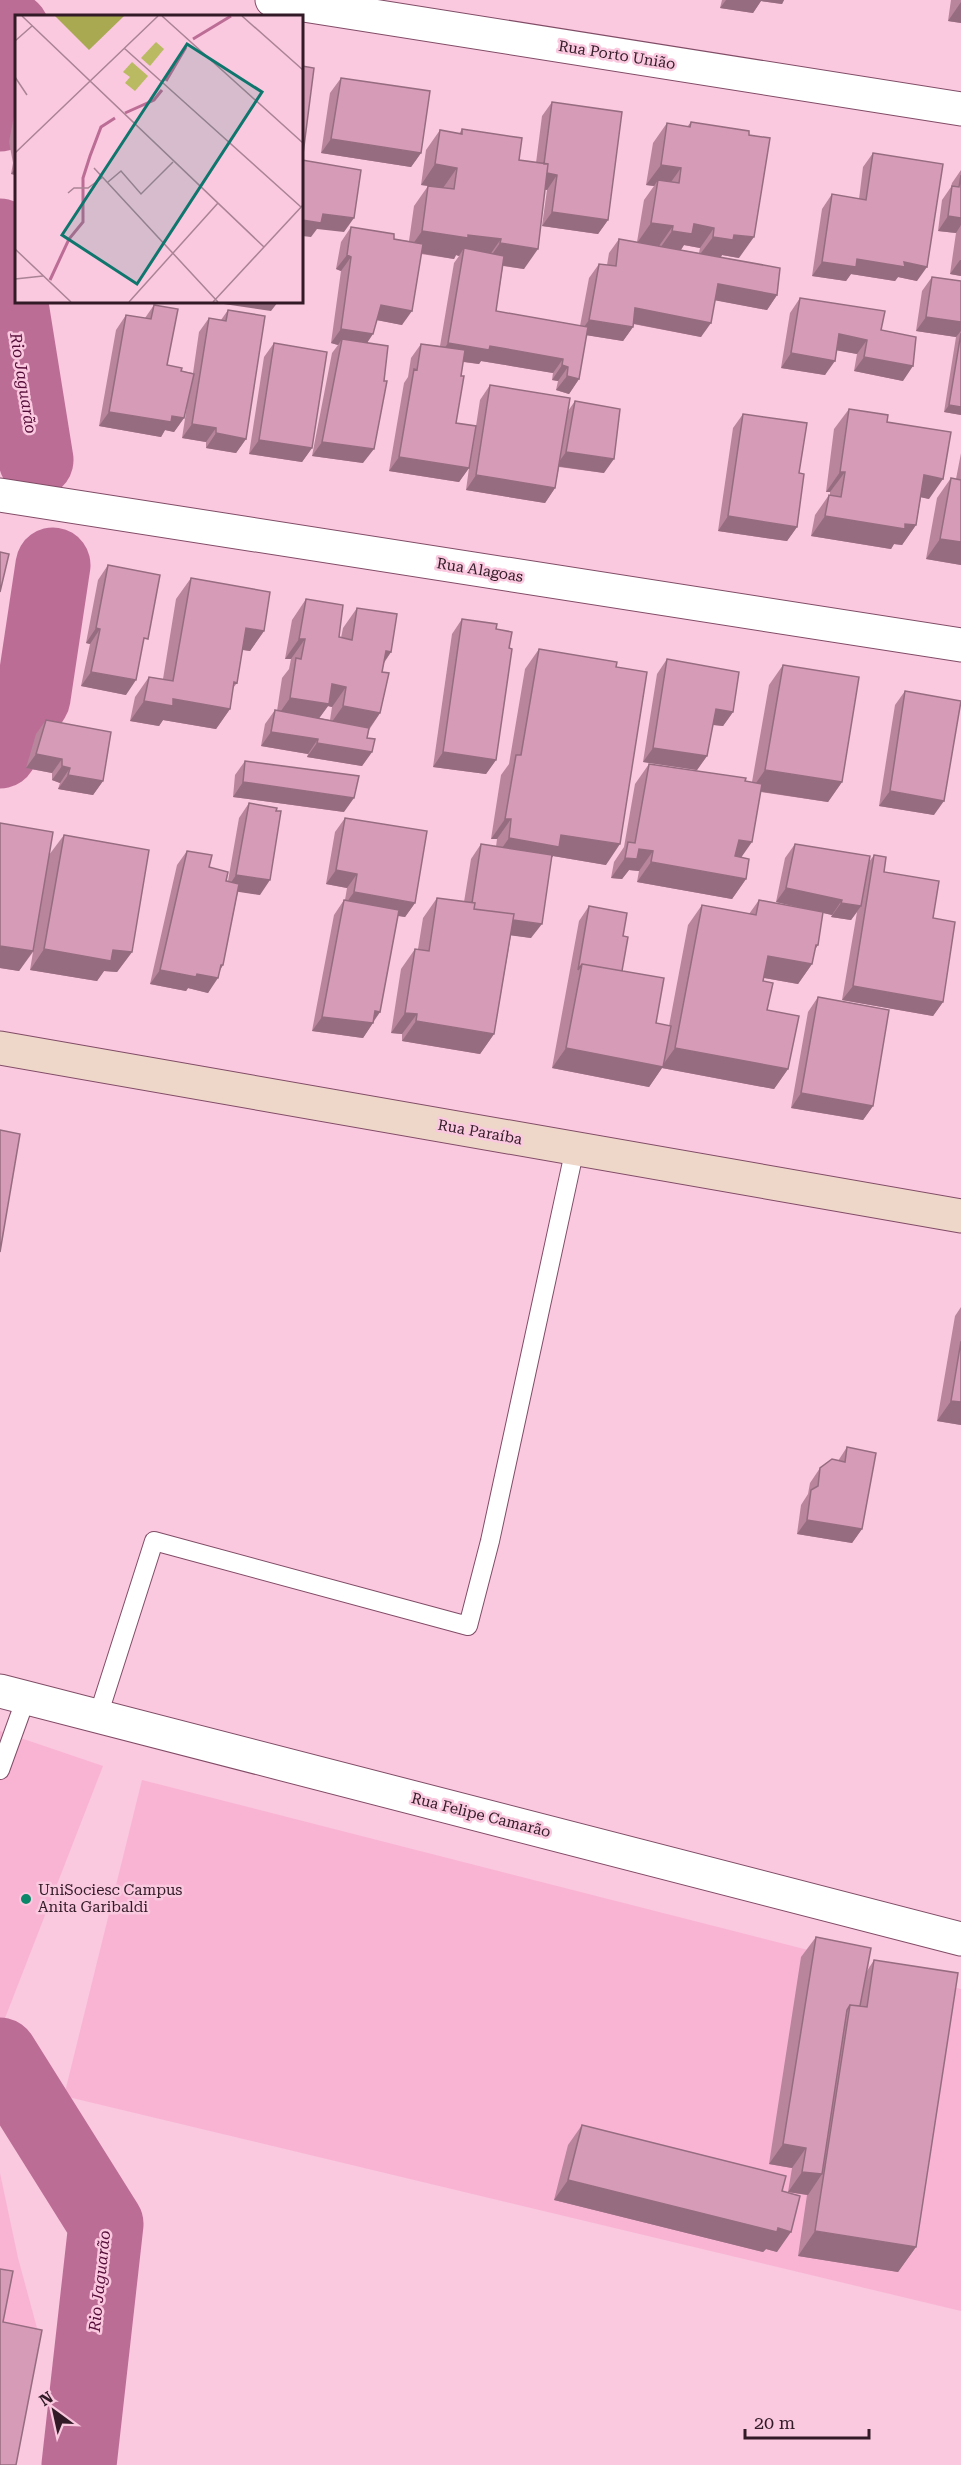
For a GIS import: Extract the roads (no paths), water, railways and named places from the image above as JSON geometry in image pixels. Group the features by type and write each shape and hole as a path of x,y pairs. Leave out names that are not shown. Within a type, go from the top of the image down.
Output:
{"street":[{"name":"Rua Porto União","path":"272,0 961,109"},
{"name":"Rua Alagoas","path":"0,495 961,645"},
{"name":"Rua Paraíba","path":"0,1048 961,1216"},
{"name":"Rua Felipe Camarão","path":"13,1695 961,1940"}],"lane":[{"path":"98,1716 153,1541 468,1626 492,1531 575,1148"},
{"path":"0,1770 13,1695"}],"waterway":[{"name":"Rio Jaguarão","path":"0,114 12,30"},
{"name":"Rio Jaguarão","path":"0,236 36,460"},
{"name":"Rio Jaguarão","path":"0,751 33,698 53,565"},
{"name":"Rio Jaguarão","path":"0,2055 106,2224 79,2465"}],"place":[{"name":"UniSociesc Campus Anita Garibaldi","path":"26,1899"}]}
